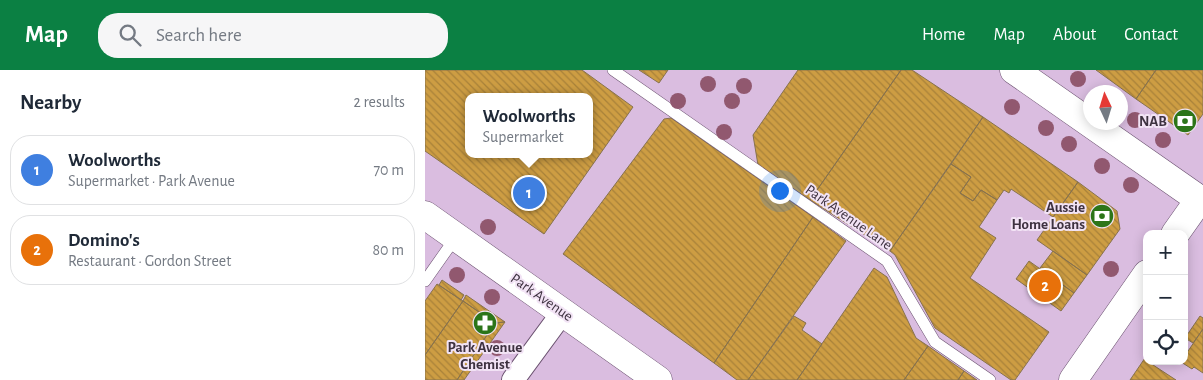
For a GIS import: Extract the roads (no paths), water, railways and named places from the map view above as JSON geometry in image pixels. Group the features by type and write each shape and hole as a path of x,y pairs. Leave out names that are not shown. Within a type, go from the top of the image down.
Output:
{"street":[{"path":"1015,70 1202,199 1178,230"},
{"name":"Park Avenue","path":"425,215 658,380"},
{"path":"1073,380 1146,275"},
{"path":"513,380 563,312"}],"lane":[{"name":"Park Avenue Lane","path":"613,70 887,261 935,342 990,380"},
{"path":"425,280 457,237"}],"place":[{"name":"NAB","path":"1185,121"},
{"name":"Woolworths","path":"529,193"},
{"name":"Aussie Home Loans","path":"1102,216"},
{"name":"Domino's","path":"1045,286"},
{"name":"Park Avenue Chemist","path":"485,323"}]}
